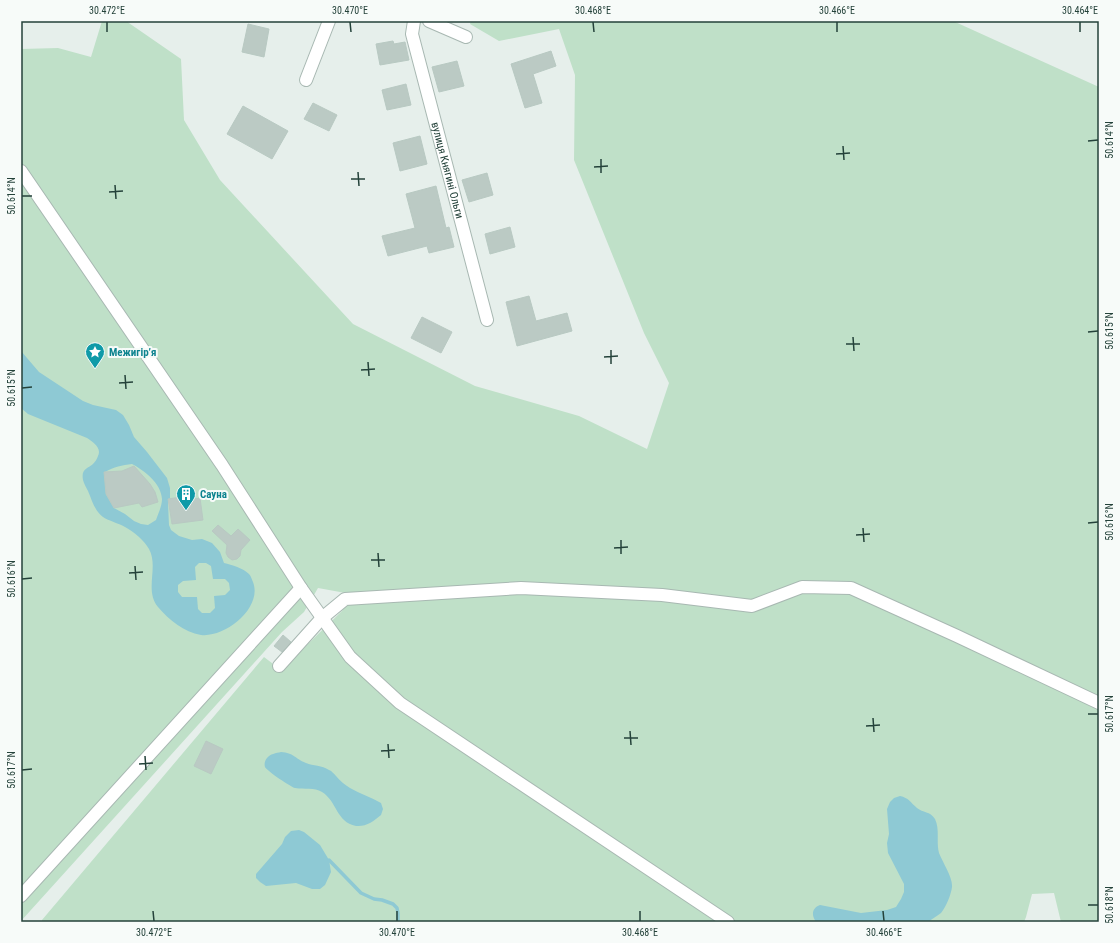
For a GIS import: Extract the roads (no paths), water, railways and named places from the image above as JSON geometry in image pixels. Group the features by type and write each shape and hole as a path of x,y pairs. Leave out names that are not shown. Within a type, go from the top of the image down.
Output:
{"street":[{"path":"306,80 329,21"},
{"name":"вулиця Княгині Ольги","path":"414,21 412,34 487,320"},
{"path":"429,21 466,37"},
{"path":"21,171 222,465 302,588 350,657 400,703 728,922"},
{"path":"279,666 322,618 345,599 521,588 662,594 752,606 802,587 851,588 1099,703"},
{"path":"21,896 302,588"}],"water":[{"path":"21,351 39,372 83,401 93,405 116,410 123,415 134,437 167,478 170,488 170,498 168,503 169,525 171,530 179,536 192,540 202,539 212,543 220,552 224,563 241,568 249,574 253,582 255,592 247,611 240,619 221,632 211,635 201,635 177,625 167,616 158,607 152,593 153,563 149,549 142,539 132,531 103,517 97,511 84,483 84,471 97,459 99,453 98,448 87,438 28,414 21,408","holes":["132,464 152,478 161,493 162,499 156,520 148,525 134,521 114,508 106,494 105,472 118,466","199,563 206,563 211,566 213,579 225,579 229,583 230,590 225,595 214,596 215,608 210,613 202,613 198,609 197,597 182,597 178,592 178,585 183,581 196,580 195,567"]},
{"path":"281,752 289,753 306,763 323,767 331,771 348,787 381,803 383,809 381,815 363,826 349,824 340,816 331,801 322,792 313,789 295,788 279,779 265,767 265,761 268,757"},
{"path":"900,796 907,799 919,810 933,816 935,819 938,831 939,853 952,883 949,897 941,913 928,922 816,922 813,917 813,912 817,906 820,905 861,913 887,910 896,907 904,892 904,884 888,853 887,843 889,834 887,809 890,802 894,798"},
{"path":"299,830 304,832 320,845 329,860 331,872 325,885 320,889 312,889 296,883 266,886 260,882 256,878 256,874 282,844 285,837 291,831"}],"waterway":[{"path":"329,860 361,893 374,899 393,904 397,908 398,921"}],"place":[{"name":"Межигір’я","path":"95,369"},
{"name":"Сауна","path":"186,511"}]}
